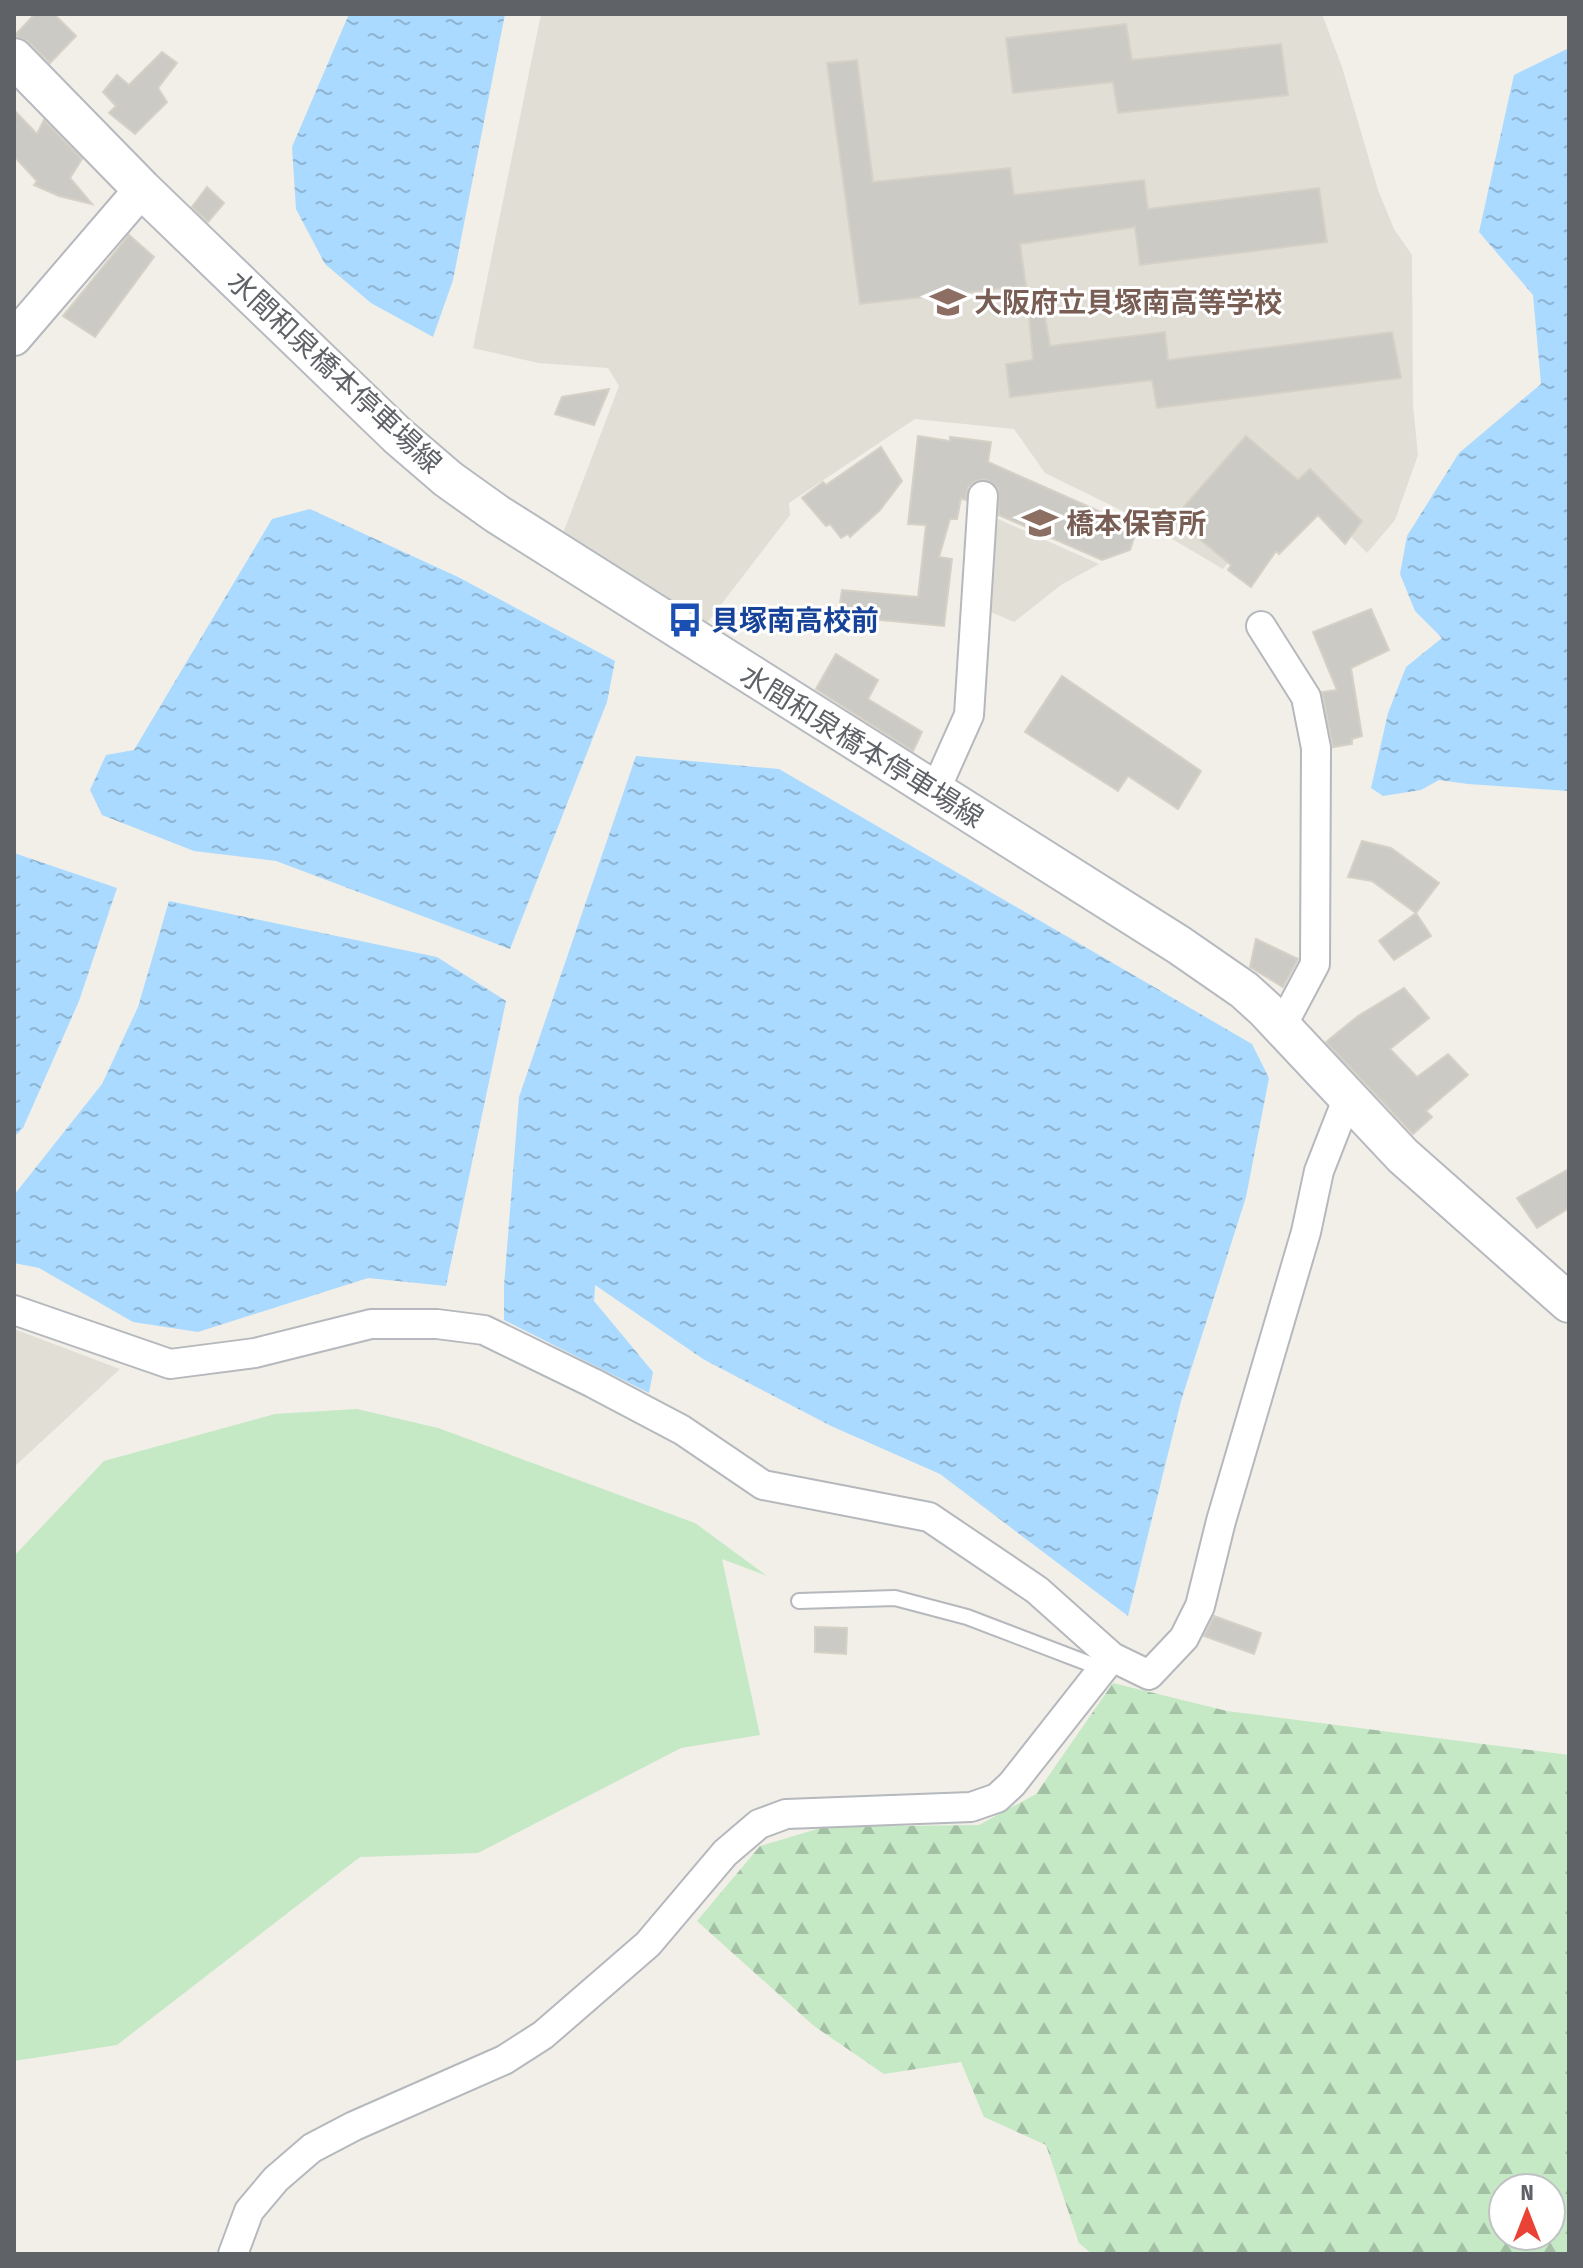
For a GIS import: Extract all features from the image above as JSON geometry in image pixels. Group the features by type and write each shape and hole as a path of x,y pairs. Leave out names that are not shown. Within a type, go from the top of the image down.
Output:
{"main road":[{"name":"水間和泉橋本停車場線","path":"14,58 142,189 201,243 358,399 448,479 535,538 1244,990 1282,1026 1403,1156 1569,1303"}],"street":[{"path":"14,338 142,189"},
{"path":"935,791 969,715 983,496"},
{"path":"1261,626 1306,697 1316,748 1315,964 1282,1026"},
{"path":"14,1310 170,1364 255,1353 371,1324 437,1324 484,1330 682,1430 763,1485 929,1517 1037,1590 1101,1660 1149,1675 1184,1638 1200,1606 1221,1521 1306,1232 1319,1171 1348,1097"},
{"path":"233,2254 249,2211 276,2179 312,2148 354,2126 504,2060 543,2035 648,1944 725,1853 759,1824 786,1814 971,1807 997,1798 1012,1784 1101,1660"}],"lane":[{"path":"799,1601 895,1598 967,1617 1101,1660"}],"shaded area":[{"name":"大阪府立貝塚南高等学校","path":"541,14 1322,14 1342,67 1378,190 1394,229 1412,255 1413,405 1418,455 1395,520 1367,553 1295,479 1223,569 1135,517 1045,473 1014,429 915,419 789,503 790,515 703,628 562,536 619,386 608,368 538,363 473,348"},
{"path":"989,515 1099,564 1061,585 1014,622 984,609"},
{"path":"14,1329 120,1369 14,1467"}],"green space":[{"path":"357,1409 438,1428 695,1523 767,1576 722,1559 760,1735 681,1748 478,1853 360,1857 117,2045 14,2061 14,1556 104,1461 275,1414"},
{"path":"1113,1683 1227,1711 1569,1755 1569,2254 1092,2254 1079,2243 1046,2145 984,2117 961,2062 884,2074 814,2026 697,1921 760,1846 824,1827 979,1825 1036,1794"}],"water":[{"path":"349,14 505,14 453,280 433,337 371,303 325,264 296,209 292,147"},
{"path":"1569,48 1569,791 1439,780 1421,790 1383,796 1371,788 1388,713 1406,667 1442,638 1415,611 1400,574 1407,536 1459,453 1541,384 1533,295 1479,232 1514,75"},
{"path":"310,509 458,577 615,661 607,702 510,949 276,861 194,851 102,815 90,790 106,755 134,750 272,519"},
{"path":"636,756 779,769 1252,1044 1269,1078 1246,1197 1181,1401 1128,1616 940,1474 831,1426 703,1359 595,1285 594,1301 653,1372 649,1393 504,1320 519,1097"},
{"path":"14,853 117,888 79,1001 23,1128 14,1137"},
{"path":"169,901 437,957 506,1001 446,1286 368,1278 198,1332 133,1322 39,1268 14,1263 14,1195 102,1084 138,1007"}],"building":[{"path":"35,14 54,14 76,36 50,63 29,42 14,36"},
{"path":"1126,24 1132,60 1281,44 1288,95 1118,113 1113,82 1013,93 1006,38"},
{"path":"162,52 177,63 158,88 167,102 135,134 109,113 116,106 103,92 117,75 129,85"},
{"path":"857,60 873,182 1010,168 1014,195 1144,180 1148,209 1319,188 1327,242 1140,265 1135,227 1020,244 1026,286 860,304 827,63"},
{"path":"14,110 37,134 44,120 82,159 70,178 92,204 59,196 34,185 37,181 14,156"},
{"path":"207,187 224,203 208,222 192,207"},
{"path":"129,235 154,257 95,337 63,316"},
{"path":"1043,305 1050,346 1165,332 1168,360 1392,332 1401,378 1157,408 1152,380 1010,397 1006,364 1033,360 1028,306"},
{"path":"609,389 594,425 555,414 562,397"},
{"path":"918,436 991,442 988,462 1137,528 1130,550 1102,560 999,515 998,488 985,479 976,481 968,487 966,500 961,498 957,519 950,519 939,557 952,559 944,626 838,616 842,590 918,597 926,525 908,524"},
{"path":"1246,436 1298,480 1310,469 1362,521 1345,544 1318,515 1279,554 1276,551 1251,587 1228,570 1231,565 1174,518"},
{"path":"881,447 902,481 880,510 850,537 848,534 841,538 802,498"},
{"path":"1371,609 1389,650 1351,668 1362,736 1352,739 1352,744 1333,747 1322,692 1337,690 1313,632"},
{"path":"836,654 878,680 868,699 922,732 913,751 816,689"},
{"path":"1062,676 1201,771 1178,809 1128,776 1118,791 1025,732"},
{"path":"1362,841 1391,848 1439,883 1416,913 1372,881 1348,877"},
{"path":"1416,913 1431,936 1394,960 1379,941"},
{"path":"1256,939 1298,959 1283,987 1250,967"},
{"path":"1404,988 1429,1018 1390,1049 1417,1077 1448,1054 1468,1075 1426,1111 1432,1117 1413,1134 1326,1042 1358,1016"},
{"path":"1569,1169 1569,1208 1537,1228 1517,1198"},
{"path":"1214,1616 1261,1633 1254,1654 1204,1636"},
{"path":"815,1627 847,1628 846,1654 815,1652"}],"place":[{"name":"大阪府立貝塚南高等学校","path":"948,302"},
{"name":"橋本保育所","path":"1040,523"},
{"name":"貝塚南高校前","path":"685,620"}]}
